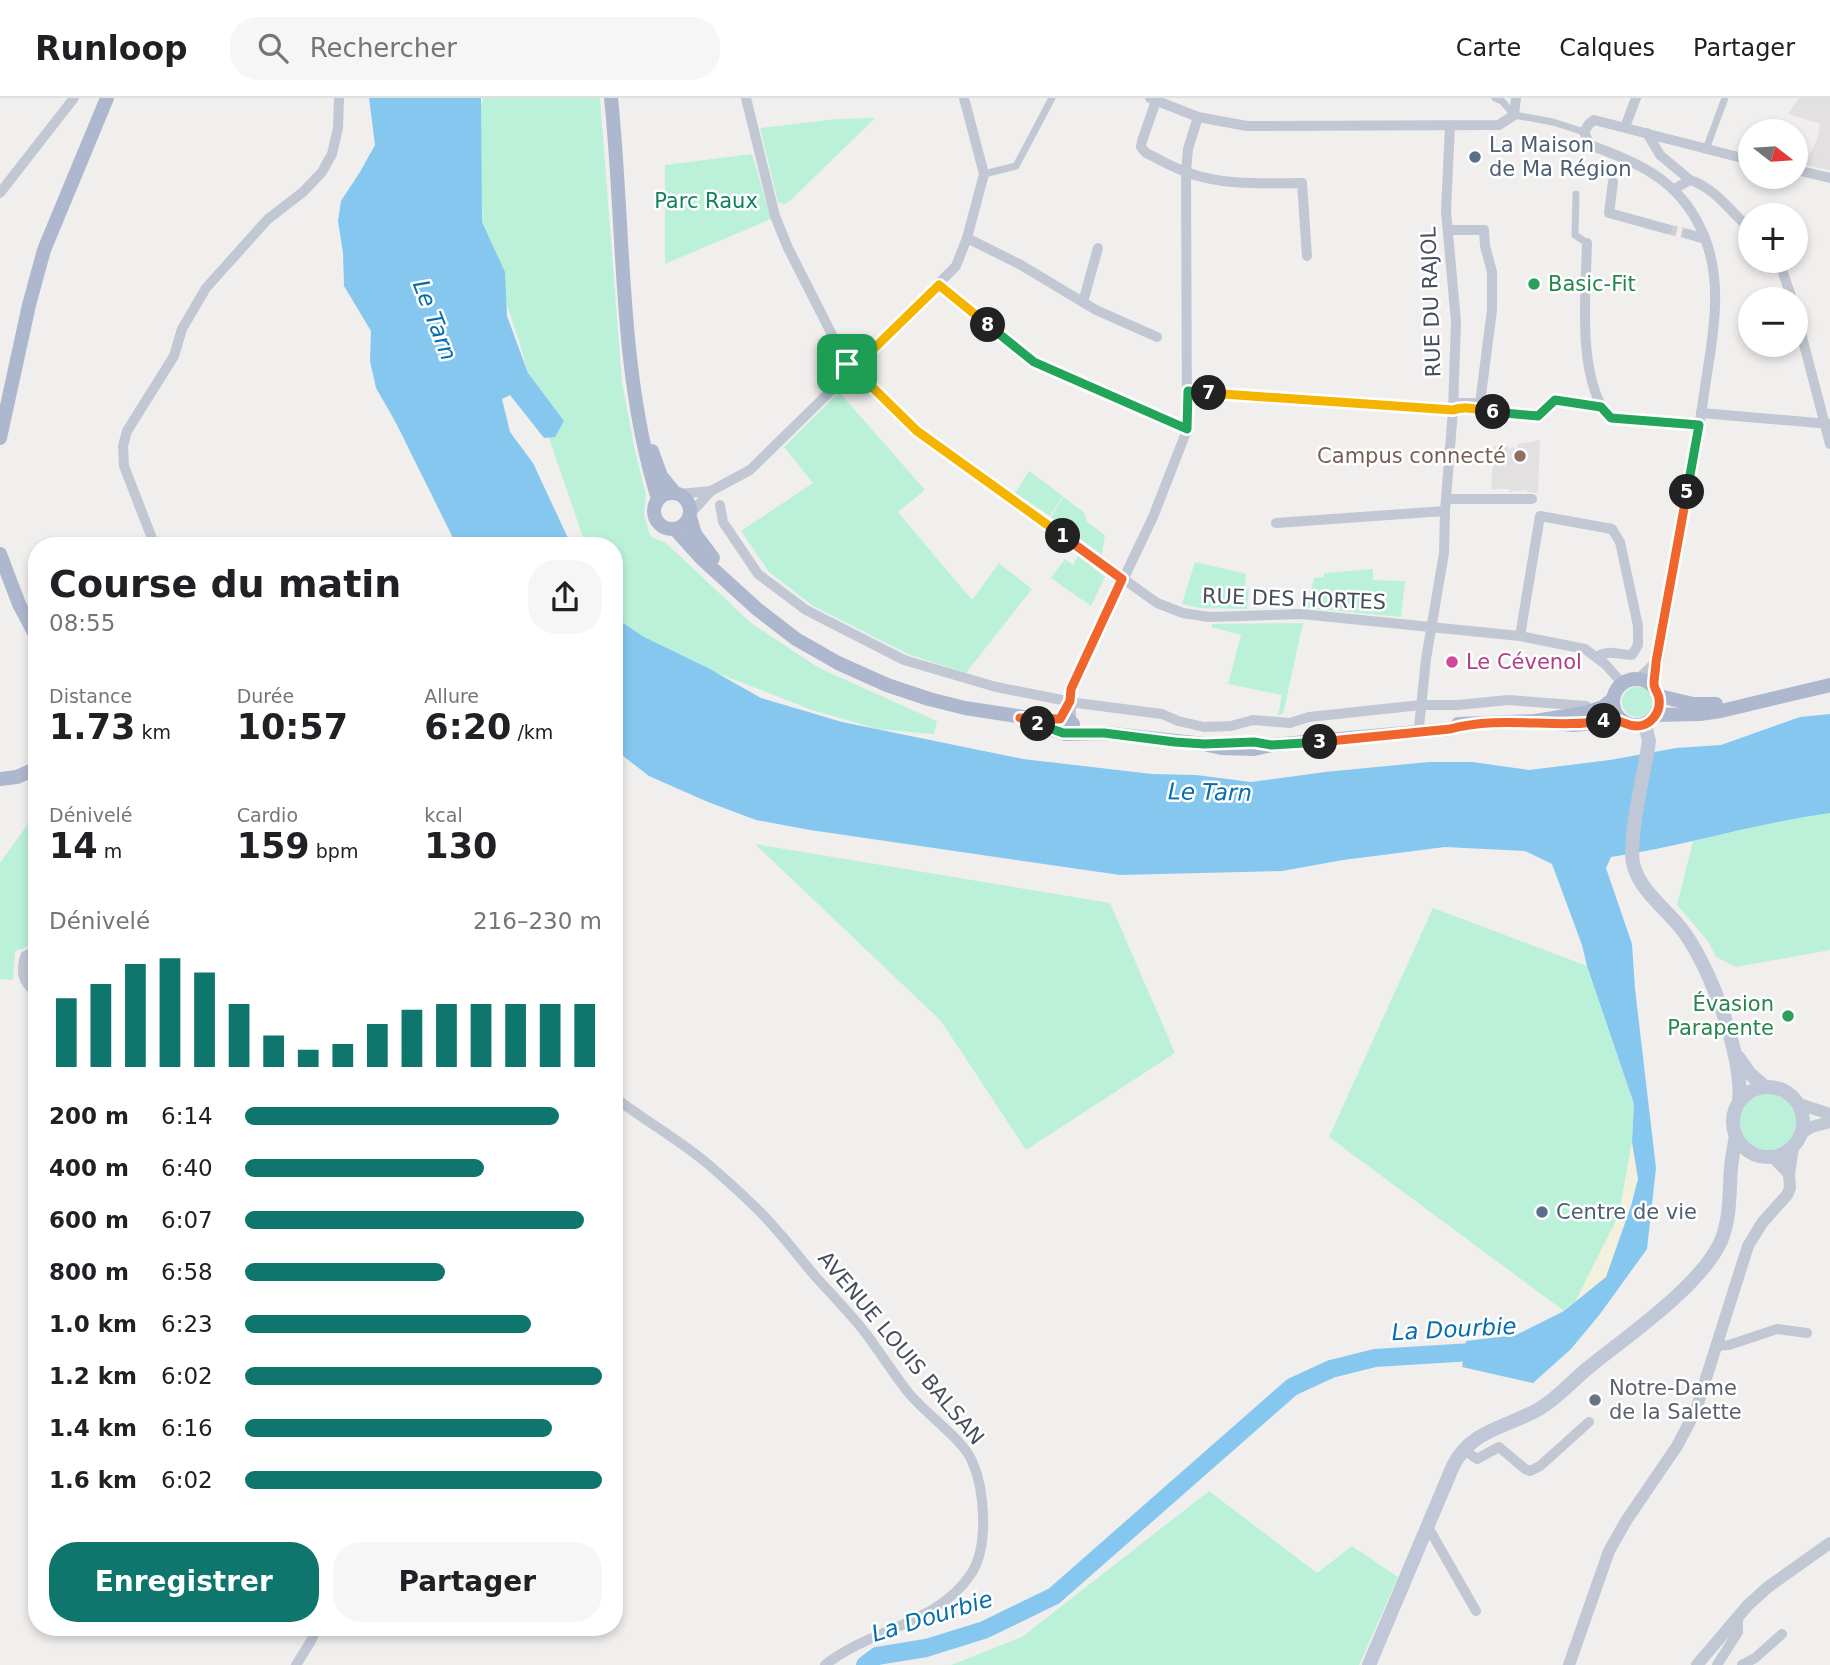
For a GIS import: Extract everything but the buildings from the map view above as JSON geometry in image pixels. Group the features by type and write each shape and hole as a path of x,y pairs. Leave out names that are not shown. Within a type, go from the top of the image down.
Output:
{"main road":[{"path":"0,438 44,250 107,98"},
{"path":"611,98 628,343 644,453 658,499"},
{"path":"640,419 661,476 676,493 688,501 695,534 727,580"},
{"path":"676,493 662,495 658,499 654,511 658,523 663,527 675,529 684,525 690,515"},
{"path":"675,529 702,559 757,610 796,639 860,674 929,699 965,708 1104,733 1221,748 1254,749 1272,745 1450,729 1465,725"},
{"path":"0,554 28,621"},
{"path":"1364,737 1449,723 1465,725 1535,721 1594,711 1613,699 1623,684 1638,679 1656,691 1702,705 1741,701 1830,679"},
{"path":"1535,721 1574,725 1621,720 1632,725 1650,720 1721,711 1830,685"},
{"path":"1656,691 1660,706 1650,720 1632,845 1633,865 1645,888 1688,937 1709,978 1735,1054 1740,1083 1739,1102 1733,1125 1736,1136 1746,1150 1753,1154 1773,1157 1784,1154 1793,1147 1802,1133 1803,1119 1799,1104 1783,1090 1765,1087 1755,1089 1739,1102"},
{"path":"1613,699 1614,708 1621,720"},
{"path":"1204,744 1235,742 1272,745"},
{"path":"0,779 17,777 28,772"},
{"path":"1735,1054 1749,1073 1765,1087"},
{"path":"1369,1665 1452,1466 1463,1449 1478,1437 1547,1405 1697,1276 1710,1260 1728,1220 1736,1136"},
{"path":"1731,1194 1742,1162 1753,1154"}],"street":[{"path":"0,193 74,98"},
{"path":"152,537 124,466 123,446 127,431 169,364 182,329 206,288 268,219 303,192 323,172 332,154 338,128 339,98"},
{"path":"746,98 775,216 788,248 847,364 847,375"},
{"path":"859,363 956,266 967,238 984,174 964,98"},
{"path":"984,174 1016,166 1052,98"},
{"path":"1494,98 1502,101 1514,116"},
{"path":"1514,116 1516,98"},
{"path":"1625,127 1636,98"},
{"path":"1706,149 1725,98"},
{"path":"1307,256 1302,183 1242,183 1212,179 1186,172 1146,153 1141,147 1142,141 1158,100 1198,117 1236,125 1288,128 1499,125 1514,116 1553,122 1584,132 1590,145 1634,162 1674,189 1692,212 1705,239 1715,279 1715,303 1713,338 1701,413 1656,662 1656,691"},
{"path":"1065,724 1071,689 1153,517 1187,429 1186,172 1188,149 1198,117"},
{"path":"1584,132 1594,120 1738,157"},
{"name":"RUE DU RAJOL","path":"1419,727 1444,553 1453,410 1455,322 1447,188 1450,125"},
{"path":"1647,133 1660,155 1690,180 1709,189 1738,217"},
{"path":"1808,173 1830,178"},
{"path":"1674,189 1690,180"},
{"path":"1613,182 1609,213 1667,229"},
{"path":"1576,194 1575,235 1587,243 1586,355 1601,407 1611,418 1699,425"},
{"path":"1448,230 1483,229 1492,272 1492,310 1479,403 1459,403 1453,410"},
{"path":"1688,234 1705,239"},
{"path":"967,238 1021,265 1083,302 1157,338"},
{"path":"1083,302 1098,248"},
{"path":"939,285 1034,362 1187,429"},
{"path":"1808,357 1830,444"},
{"path":"847,364 852,361 859,363 862,368 859,376 854,378 847,375"},
{"path":"690,515 711,491 750,470 847,375"},
{"name":"RUE DES HORTES","path":"859,376 917,431 1157,603 1209,617 1301,614 1520,636 1585,649 1597,657"},
{"path":"1188,391 1453,410 1479,409 1538,416 1555,400 1601,407"},
{"path":"1701,413 1827,424"},
{"path":"676,493 711,491"},
{"path":"1446,499 1532,499"},
{"path":"720,505 723,522 758,574 806,610 904,660 996,687 1162,714 1204,727 1231,726 1253,720 1290,723 1309,717 1421,705 1458,705 1508,700 1586,706"},
{"path":"1276,523 1445,510"},
{"path":"1520,636 1540,516 1612,529 1620,542 1638,626 1638,645 1632,655 1613,652 1601,653 1597,657 1623,684"},
{"path":"1638,679 1656,662"},
{"path":"1231,726 1235,742"},
{"path":"28,954 25,956 21,970 28,986"},
{"name":"AVENUE LOUIS BALSAN","path":"623,1103 704,1161 774,1226 866,1334 908,1392 961,1446 971,1461 981,1494 983,1519 981,1548 972,1573 951,1597 934,1609 913,1621 842,1651 825,1665"},
{"path":"1799,1104 1830,1114"},
{"path":"1802,1133 1811,1126 1830,1122"},
{"path":"1569,1665 1609,1551 1692,1419 1748,1246 1762,1223 1790,1188 1793,1147"},
{"path":"1773,1157 1789,1174"},
{"path":"1716,1346 1729,1345 1777,1329 1807,1333"},
{"path":"1463,1449 1477,1459 1499,1447 1530,1471 1540,1466 1589,1422"},
{"path":"1428,1527 1476,1611"},
{"path":"1697,1665 1738,1618 1786,1572 1830,1543"},
{"path":"1717,1665 1738,1632 1738,1618"},
{"path":"1742,1665 1755,1658 1782,1634"},
{"path":"296,1665 314,1636"}],"shaded area":[{"path":"1799,98 1830,98 1830,170 1808,166 1820,124 1788,114"},
{"path":"1540,440 1538,493 1491,489 1494,446 1504,445 1508,446 1508,450 1513,447 1517,450 1518,444"}],"green space":[{"path":"483,98 600,98 622,382 646,495 644,516 651,537 666,543 751,623 819,668 937,721 934,734 878,729 812,710 648,646 623,623 623,537 583,537 476,212 477,121"},
{"path":"875,118 790,201 784,204 778,202 760,128 837,119"},
{"name":"Parc Raux","path":"752,154 771,219 665,264 665,165"},
{"path":"839,392 925,490 898,512 972,600 999,563 1032,589 966,673 908,654 813,606 769,572 741,531 813,483 784,447"},
{"path":"1029,471 1063,496 1050,516 1015,493"},
{"path":"1063,497 1084,512 1087,522 1105,535 1102,555 1051,517"},
{"path":"1078,556 1105,577 1091,606 1051,578 1065,559 1073,565"},
{"path":"1195,562 1246,574 1245,588 1249,588 1247,609 1199,608 1182,604"},
{"path":"1373,569 1373,580 1405,581 1401,617 1307,608 1314,578 1324,577 1324,573"},
{"path":"1303,623 1283,714 1278,715 1282,695 1228,684 1241,635 1212,627 1212,624"},
{"path":"1637,687 1648,691 1652,702 1648,713 1637,717 1626,713 1622,702 1626,691"},
{"path":"1830,813 1830,950 1736,967 1716,957 1708,941 1677,905 1693,841 1798,817"},
{"path":"28,824 28,947 15,951 13,980 0,979 0,863"},
{"path":"755,844 1110,903 1175,1053 1026,1150 941,1021"},
{"path":"1433,908 1587,966 1634,1104 1632,1142 1619,1215 1576,1301 1564,1311 1329,1137"},
{"path":"1768,1094 1779,1096 1788,1102 1794,1111 1794,1133 1788,1142 1779,1148 1768,1150 1757,1148 1748,1142 1742,1133 1740,1122 1742,1111 1748,1102 1757,1096"},
{"path":"1209,1491 1317,1573 1352,1546 1398,1577 1359,1665 951,1665 1022,1637"}],"sand":[{"path":"1632,1142 1638,1179 1606,1277 1576,1300 1619,1215"}],"water":[{"name":"Le Tarn","path":"369,98 481,98 482,222 505,272 507,316 528,373 564,421 555,437 544,438 510,395 502,399 510,432 533,463 568,537 453,537 376,388 370,361 371,331 344,286 338,221 341,201 375,145"},
{"name":"Le Tarn","path":"623,623 644,637 761,698 842,722 1023,759 1251,782 1429,762 1472,762 1529,770 1676,748 1721,745 1800,717 1830,714 1830,813 1611,857 1606,868 1632,944 1656,1168 1647,1249 1571,1349 1533,1383 1462,1367 1466,1341 1516,1335 1564,1311 1606,1277 1638,1179 1632,1142 1634,1104 1582,945 1552,864 1525,851 1445,847 1282,871 1120,875 756,820 649,776 623,756"}],"waterway":[{"name":"La Dourbie","path":"865,1665 877,1656 926,1648 984,1630 1054,1596 1292,1387 1331,1369 1375,1358 1488,1351"}],"tunnel":[{"path":"1667,229 1688,234"}],"place":[{"name":"La Maison de Ma Région","path":"1475,157"},
{"name":"Basic-Fit","path":"1534,284"},
{"name":"Campus connecté","path":"1520,456"},
{"name":"Le Cévenol","path":"1452,662"},
{"name":"Évasion Parapente","path":"1788,1016"},
{"name":"Centre de vie","path":"1542,1212"},
{"name":"Notre-Dame de la Salette","path":"1595,1400"}],"route":[{"path":"939,285 1034,362 1187,429 1188,391 1453,410 1479,409 1538,416 1555,400 1601,407 1611,418 1699,425 1656,662 1653,686 1659,696 1658,711 1651,721 1641,725 1614,719 1574,725 1535,721 1465,725 1399,735 1272,745 1254,742 1175,742 1104,733 1065,734 1020,718 1060,719 1122,579 917,431 864,379 859,376 849,377 845,368 847,364 852,361 859,363 939,285"}]}
